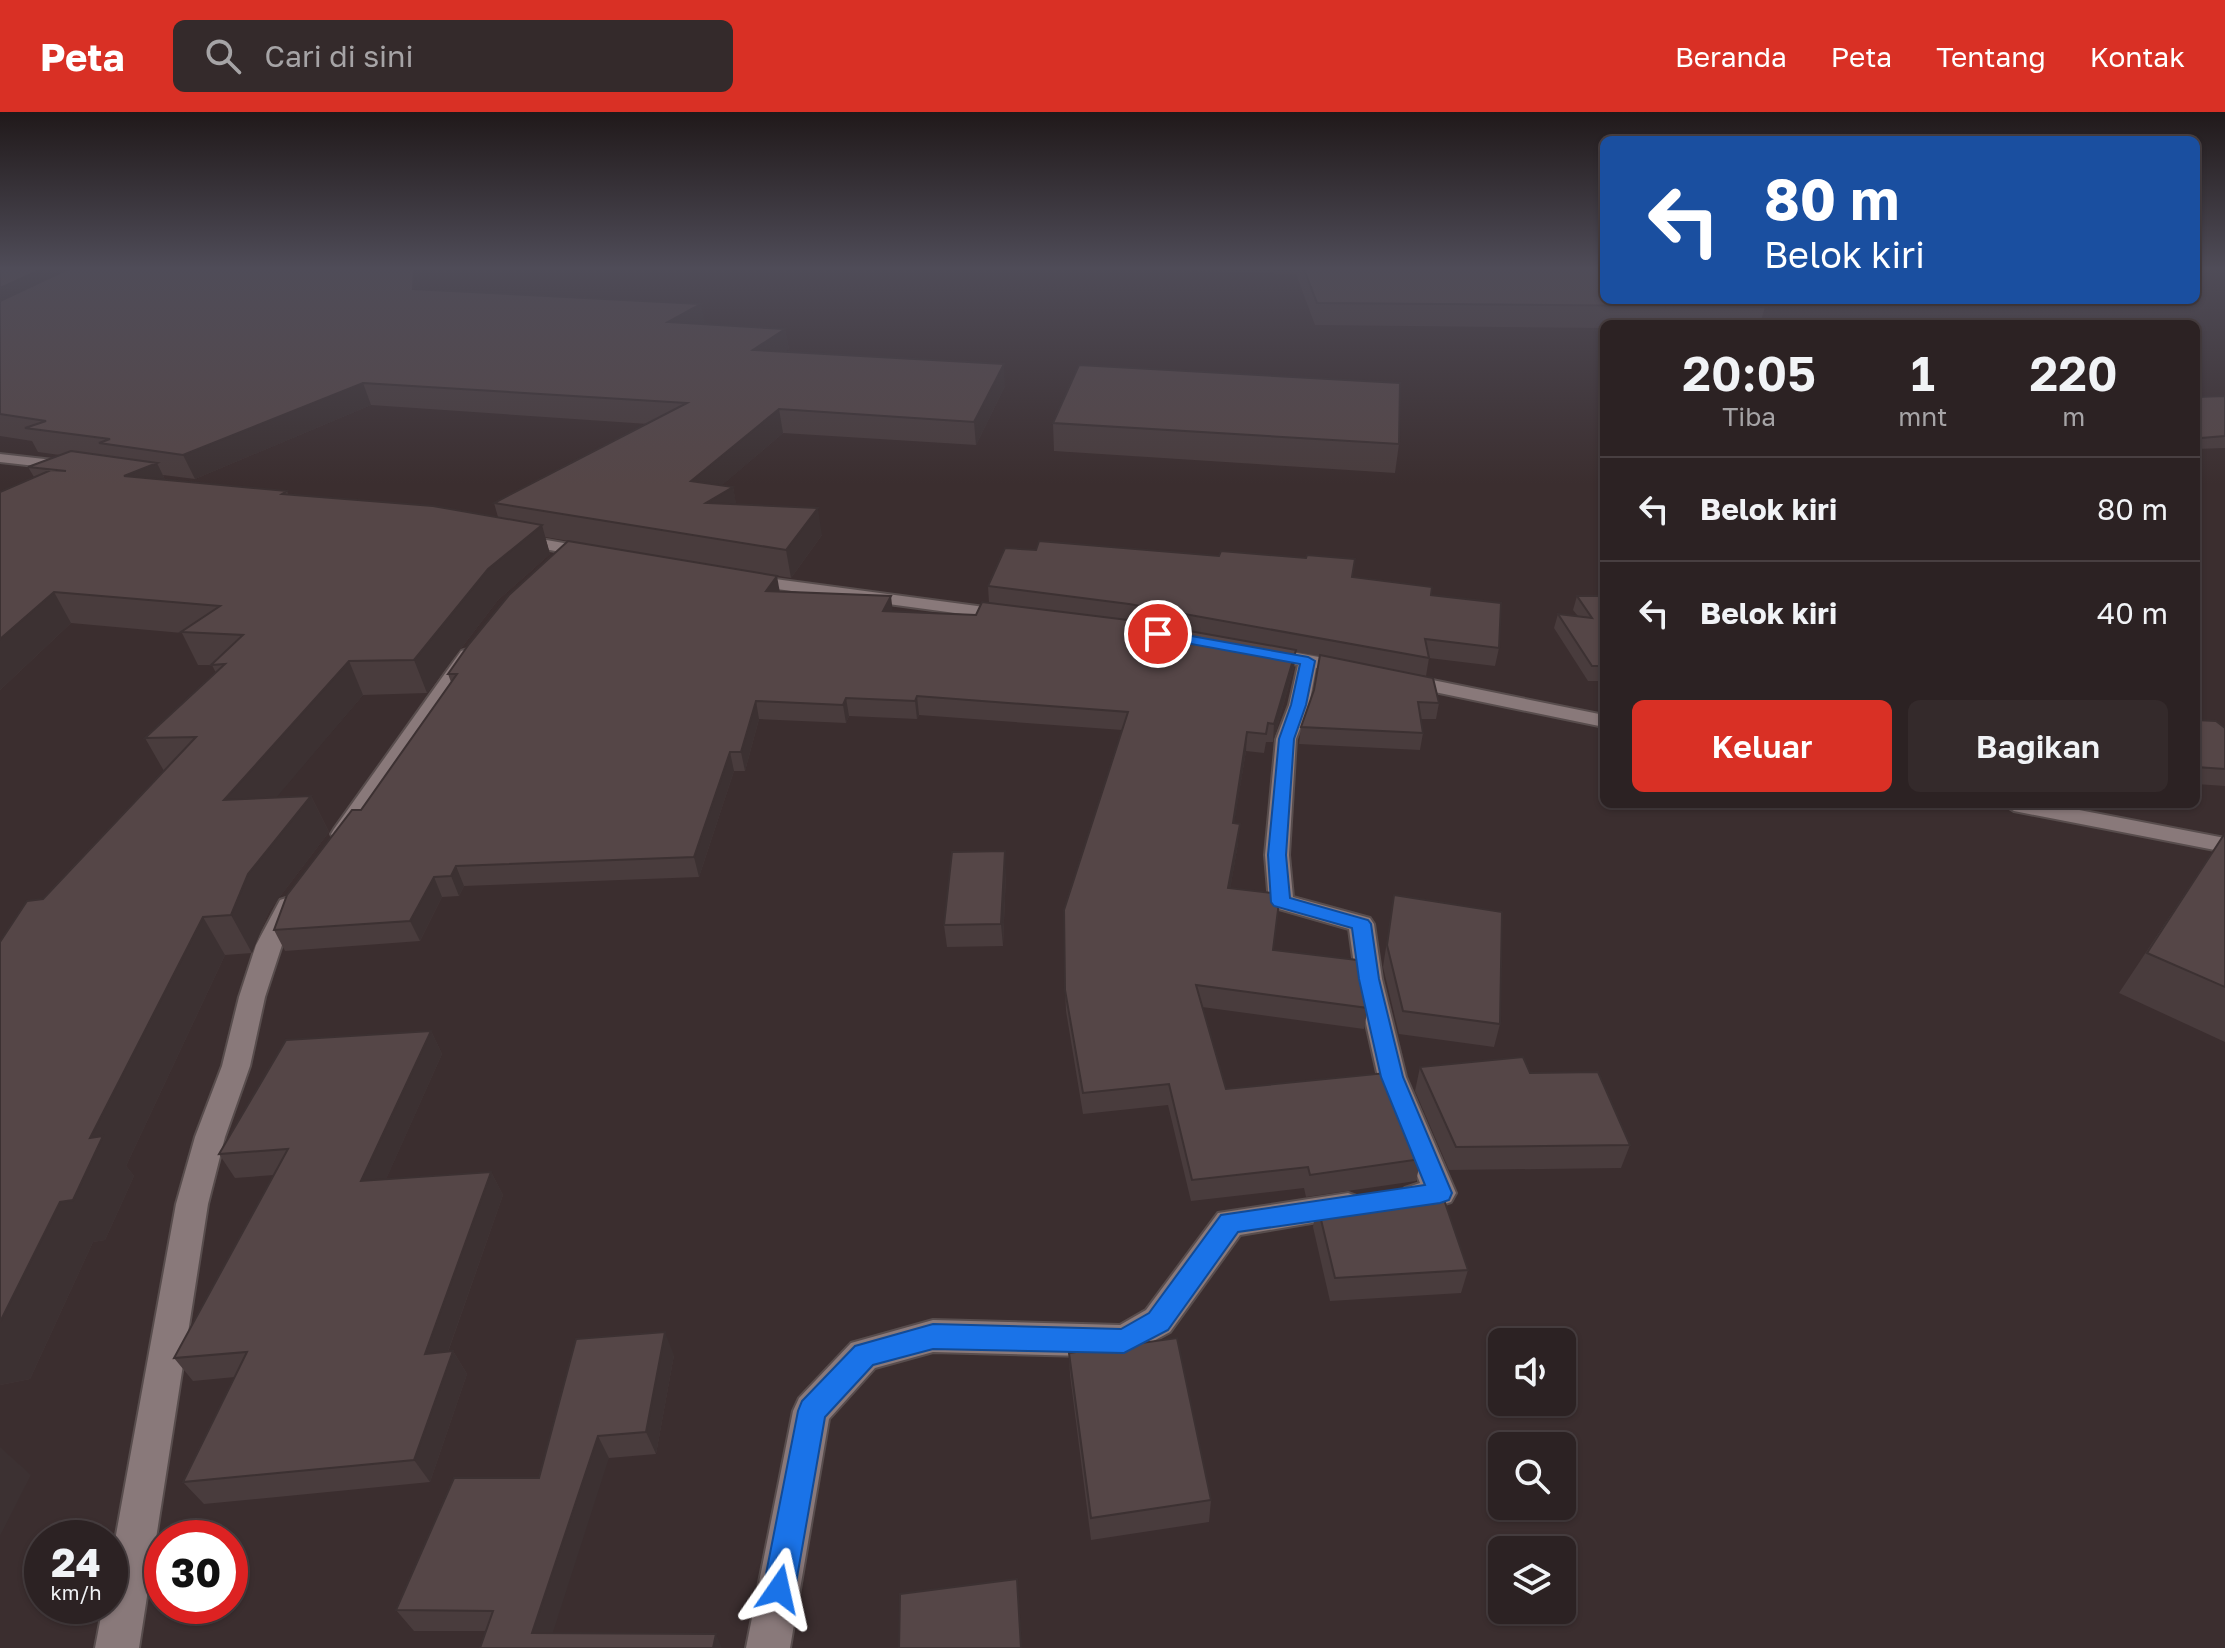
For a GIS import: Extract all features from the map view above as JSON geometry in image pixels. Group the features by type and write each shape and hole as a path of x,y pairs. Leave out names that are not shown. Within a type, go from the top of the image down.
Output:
{"street":[{"path":"0,458 85,468"},
{"path":"506,538 613,557"},
{"path":"546,570 569,549"},
{"path":"729,577 1021,616"},
{"path":"117,1648 192,1204 210,1137 236,1066 252,997 269,945 283,913 359,812 482,637"},
{"path":"1248,650 1600,720"},
{"path":"768,1648 812,1411 864,1355 933,1336 1124,1341 1158,1321 1230,1223 1440,1193 1392,1077 1369,979 1361,924 1281,902 1277,855 1286,739 1299,705 1308,661"},
{"path":"2035,808 2225,845"}],"building":[{"path":"0,341 767,341 753,350 1004,364 974,422 779,409 691,481 733,487 706,503 818,508 786,550 494,503 687,403 363,383 183,455 99,443 110,439 25,428 46,421 0,414"},
{"path":"1079,365 1400,383 1399,444 1053,423"},
{"path":"2225,396 2225,436 2200,437 2200,397"},
{"path":"71,451 157,463 124,476 287,491 282,494 433,506 542,525 488,569 414,660 349,661 224,800 311,796 248,874 231,915 203,917 90,1138 103,1136 73,1200 60,1202 0,1322 0,942 27,901 43,899 196,737 145,738 225,664 211,665 243,635 181,632 220,606 54,592 0,639 0,492 51,470 66,471 28,467"},
{"path":"568,541 777,576 766,591 891,596 883,611 976,615 982,602 1128,620 1296,650 1274,724 1268,723 1266,734 1247,732 1233,823 1240,824 1228,888 1280,894 1273,950 1357,960 1368,1008 1196,985 1226,1089 1386,1073 1421,1159 1310,1175 1308,1167 1192,1180 1169,1084 1083,1093 1065,990 1064,910 1128,712 917,696 915,701 846,698 843,705 756,701 741,752 730,752 694,857 456,866 451,876 434,877 410,921 274,930 287,895 352,810 361,810 457,674 448,674 469,644 509,595"},
{"path":"1039,541 1219,556 1221,551 1355,559 1352,577 1432,587 1431,595 1501,603 1499,648 1425,639 1429,658 1129,604 988,586 1005,548 1036,550"},
{"path":"1577,596 1600,596 1600,666 1592,666 1558,614 1592,618"},
{"path":"1320,655 1433,678 1439,703 1418,702 1423,733 1301,727 1314,690"},
{"path":"2200,720 2216,721 2225,728 2225,769 2200,767"},
{"path":"2225,833 2225,987 2147,953"},
{"path":"1005,851 1001,924 944,925 952,852"},
{"path":"1394,895 1502,912 1500,1024 1403,1011 1387,945"},
{"path":"431,1031 361,1181 491,1172 425,1354 453,1351 414,1460 183,1482 247,1352 174,1358 288,1149 219,1154 286,1040"},
{"path":"1523,1057 1530,1073 1598,1072 1630,1145 1456,1147 1420,1067"},
{"path":"1439,1185 1468,1270 1335,1278 1317,1203"},
{"path":"665,1332 646,1432 598,1436 532,1633 716,1634 713,1648 480,1648 493,1611 396,1610 454,1478 539,1478 576,1339"},
{"path":"1177,1338 1211,1500 1091,1518 1069,1353"},
{"path":"1017,1579 1021,1648 899,1648 900,1594"}],"route":[{"path":"779,1589 812,1411 864,1355 933,1336 1124,1341 1158,1321 1230,1223 1440,1193 1392,1077 1369,979 1361,924 1281,902 1277,855 1286,739 1299,705 1308,661 1158,634"}]}
